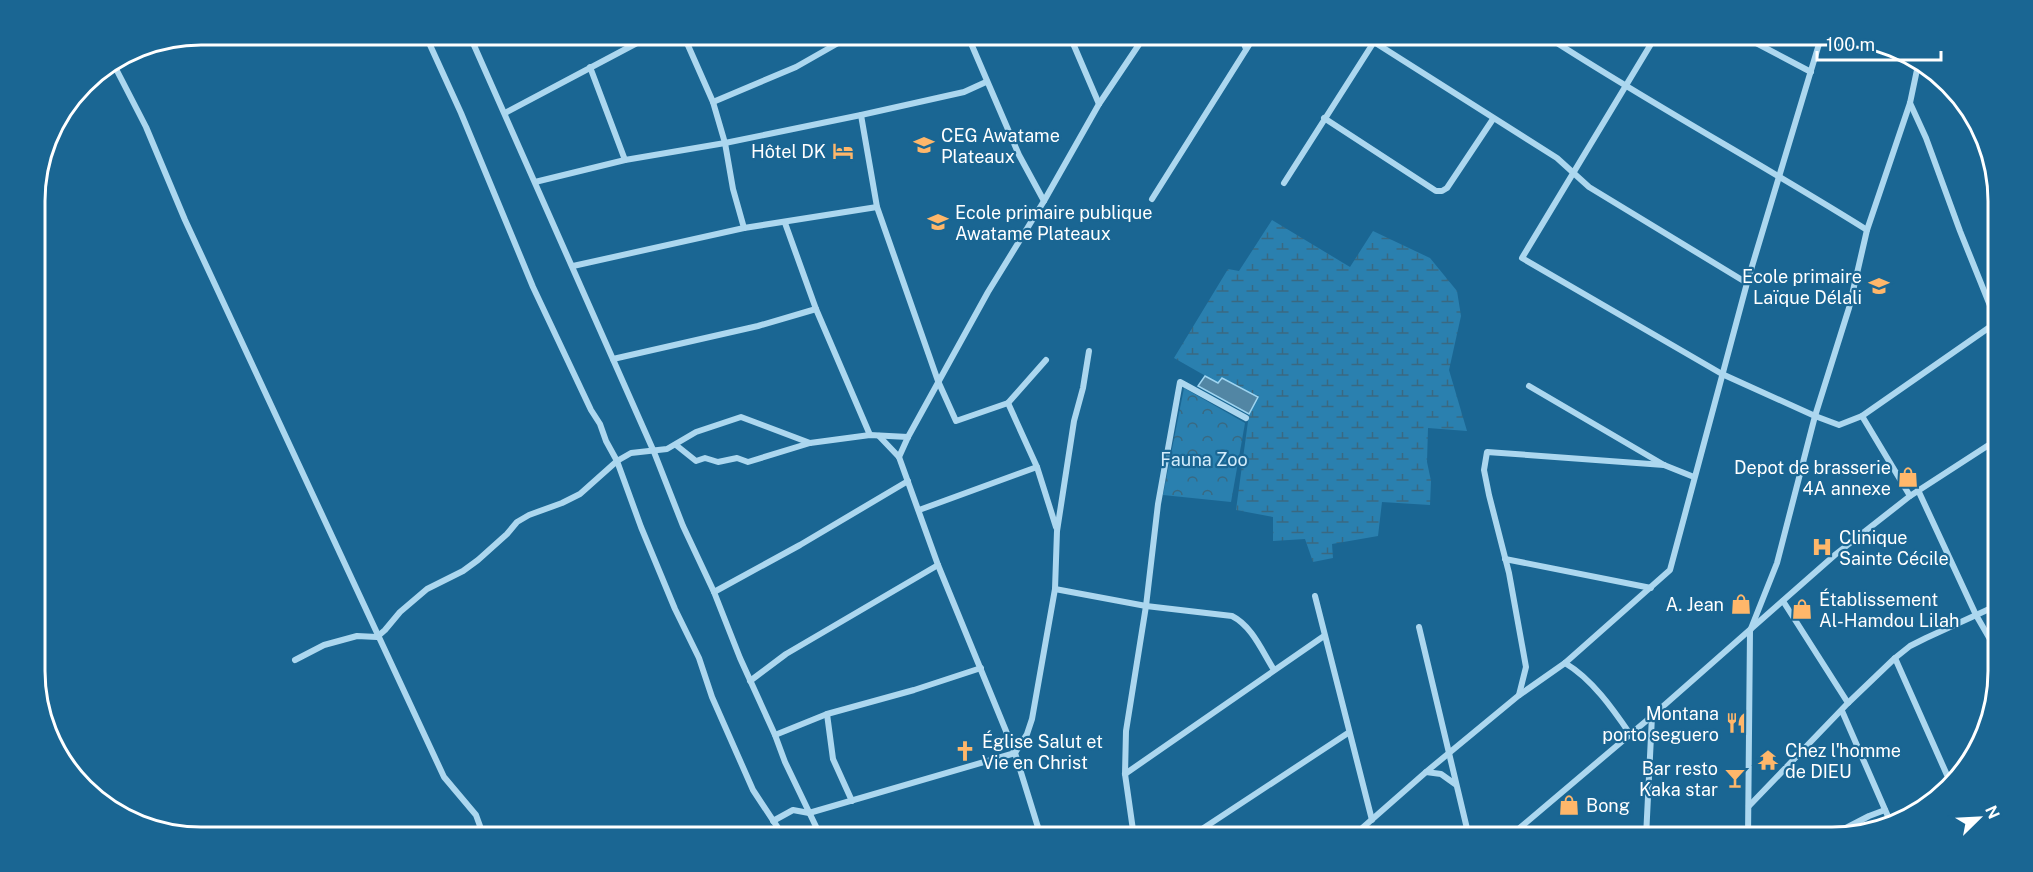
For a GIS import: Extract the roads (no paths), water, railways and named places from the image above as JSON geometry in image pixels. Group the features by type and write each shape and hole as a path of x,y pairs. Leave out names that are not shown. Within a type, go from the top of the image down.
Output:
{"street":[{"path":"430,45 545,314 617,460 641,527 675,609 699,658 712,697 753,790 777,827"},
{"path":"475,45 595,321 614,359 785,762 816,827"},
{"path":"505,112 633,45"},
{"path":"688,45 713,102 725,143 733,189 744,228"},
{"path":"713,102 796,67 835,45"},
{"path":"971,45 1019,155 1044,201"},
{"path":"1074,45 1098,104"},
{"path":"899,458 938,381 988,292 1044,201 1098,104 1138,45"},
{"path":"1244,45 1246,49"},
{"path":"1152,199 1249,45"},
{"path":"1284,183 1372,45"},
{"path":"1379,45 1557,158 1589,187 1747,283"},
{"path":"1560,45 1624,87 1779,175 1867,230"},
{"path":"1650,45 1522,258 1722,374 1839,425 1862,416 1988,329"},
{"path":"1760,45 1811,72"},
{"path":"1364,827 1518,696 1565,663 1670,570 1747,283 1819,45"},
{"path":"590,67 625,160"},
{"path":"117,70 146,127 185,220 444,777 476,815 480,827"},
{"path":"1748,827 1750,631 1777,563 1815,416 1849,308 1867,230 1910,103 1917,70"},
{"path":"535,182 625,160 725,143 861,115 964,92 986,82"},
{"path":"1910,103 1926,138 1988,301"},
{"path":"861,115 877,207 938,381 956,421 1008,403 1046,360"},
{"path":"1324,118 1436,191 1447,188 1493,119"},
{"path":"573,266 744,228 877,207"},
{"path":"784,223 816,309 870,435"},
{"path":"614,359 758,326 816,309"},
{"path":"773,821 793,810 809,813 1015,753 1027,735 1032,720 1055,589 1057,531 1074,421 1083,388 1089,351"},
{"path":"1133,827 1125,774 1126,731 1146,606 1158,504 1180,382 1246,418"},
{"path":"1529,386 1664,465 1694,477"},
{"path":"1008,403 1037,467 1057,531"},
{"path":"1862,416 1910,496"},
{"path":"295,660 324,645 357,636 377,637 400,612 427,589 478,560 517,522 529,514 562,503 580,494 617,460 631,453 654,452 676,445 696,432 741,417 810,443"},
{"path":"676,445 696,460 705,458 718,462 737,458 748,462 810,443 870,435 908,437"},
{"path":"879,436 899,458 938,565 1015,753 1038,827"},
{"path":"1521,827 1652,716 1836,554 1918,490 1988,445"},
{"path":"1518,696 1526,667 1505,559 1484,470 1487,452 1664,465"},
{"path":"919,510 1037,467"},
{"path":"714,592 908,481"},
{"path":"1918,490 1976,615 1988,636"},
{"path":"1505,559 1650,588"},
{"path":"750,681 786,654 938,565"},
{"path":"1055,589 1146,606 1232,616 1248,629 1274,670"},
{"path":"1315,596 1348,733 1372,820"},
{"path":"1783,601 1848,703"},
{"path":"1749,806 1848,703 1895,658 1910,646 1988,610"},
{"path":"1419,627 1467,827"},
{"path":"1125,774 1324,636"},
{"path":"1895,658 1947,775"},
{"path":"1565,663 1578,670 1630,734"},
{"path":"775,735 827,714 914,690 981,668"},
{"path":"1842,711 1888,816"},
{"path":"827,714 833,759 852,801"},
{"path":"1646,827 1652,716"},
{"path":"1205,827 1348,733"},
{"path":"1426,772 1441,774 1456,784"},
{"path":"1850,826 1886,810"}],"place":[{"name":"CEG Awatame Plateaux","path":"924,145"},
{"name":"Hôtel DK","path":"843,151"},
{"name":"Ecole primaire publique Awatame Plateaux","path":"938,222"},
{"name":"Ecole primaire Laïque Délali","path":"1879,286"},
{"name":"Depot de brasserie 4A annexe","path":"1908,477"},
{"name":"Clinique Sainte Cécile","path":"1822,547"},
{"name":"A. Jean","path":"1741,604"},
{"name":"Établissement Al-Hamdou Lilah","path":"1802,609"},
{"name":"Montana porto seguero","path":"1736,723"},
{"name":"Église Salut et Vie en Christ","path":"965,751"},
{"name":"Chez l'homme de DIEU","path":"1768,760"},
{"name":"Bar resto Kaka star","path":"1735,778"},
{"name":"Bong","path":"1569,805"}],"park label":[{"name":"Fauna Zoo","path":"1204,459"}]}
